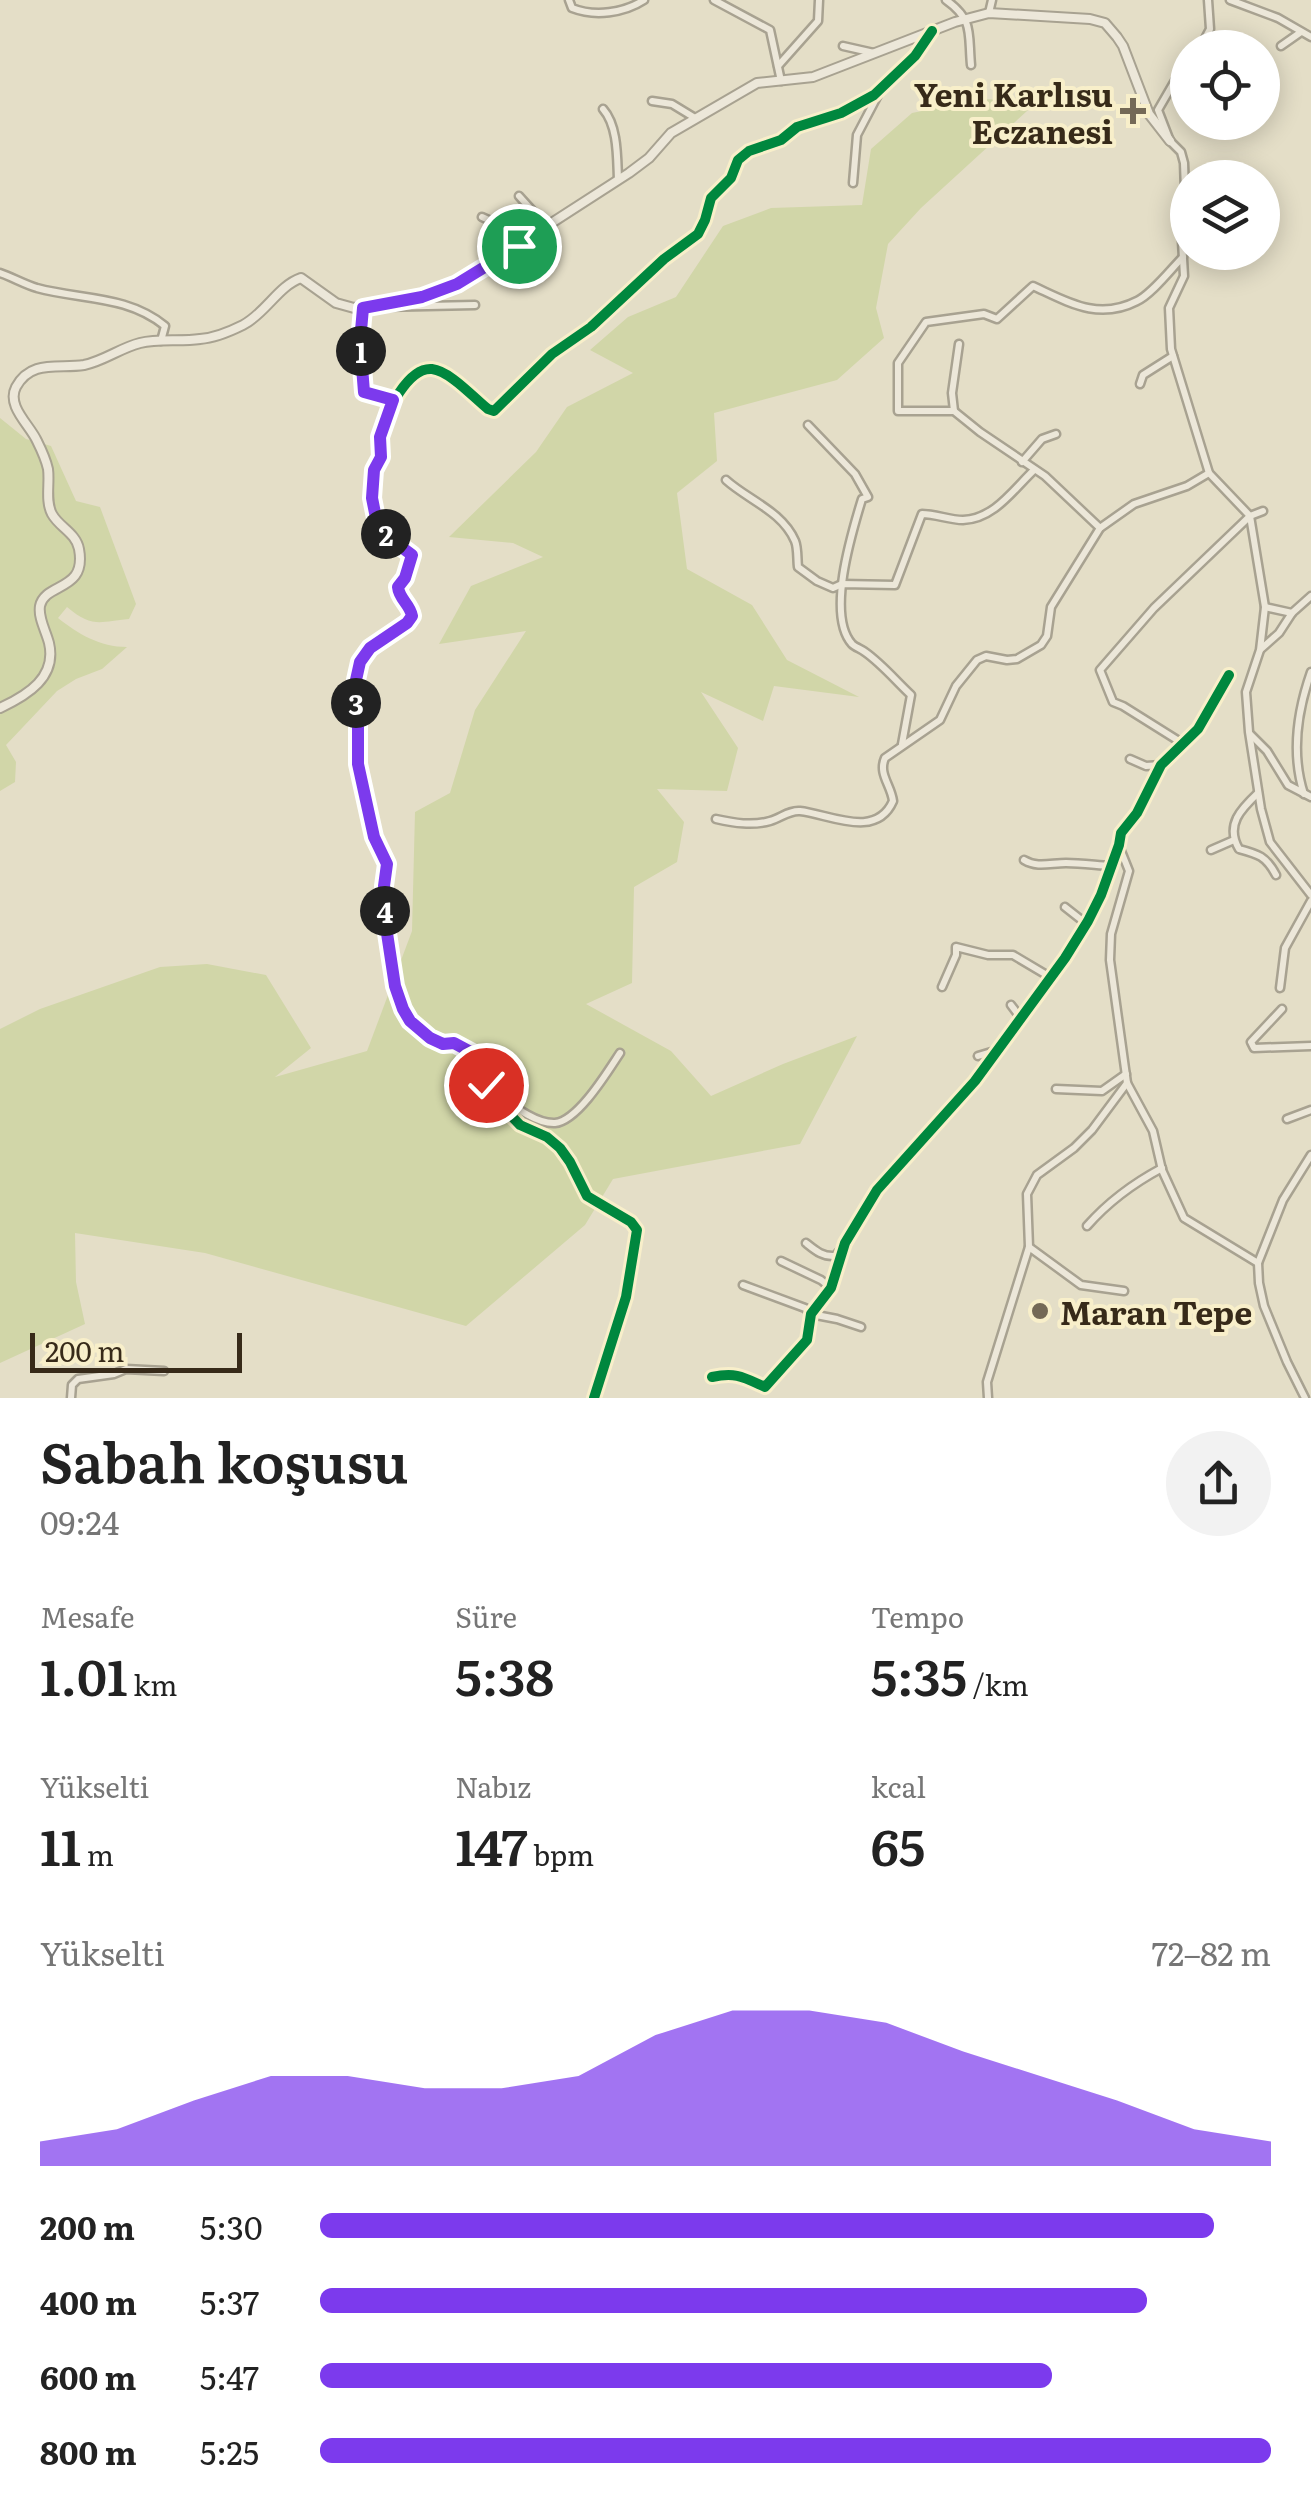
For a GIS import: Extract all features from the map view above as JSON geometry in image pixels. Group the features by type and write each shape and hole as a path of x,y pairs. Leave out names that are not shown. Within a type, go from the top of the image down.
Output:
{"street":[{"path":"569,0 572,8 584,13 620,12 644,0"},
{"path":"714,0 770,30 780,81"},
{"path":"777,66 818,21 820,0"},
{"path":"946,0 966,19 971,64"},
{"path":"989,13 992,0"},
{"path":"1208,0 1209,30"},
{"path":"1230,0 1278,18 1311,37"},
{"path":"363,308 422,297 457,284 649,158 671,133 757,83 814,78 989,13 1090,19 1111,28 1123,46 1149,114 1183,160"},
{"path":"594,1398 626,1298 638,1230 587,1196 560,1148 520,1124 496,1100 486,1085 480,1057 454,1043 443,1044 430,1038 410,1021 395,986 385,920 387,864 374,837 358,764 356,680 360,662 370,648 412,616 398,587 412,555 377,523 372,498 374,470 381,457 380,437 393,400 412,375 422,369 447,374 494,411 552,354 591,327 664,259 698,234 711,198 731,178 738,160 749,151 781,140 797,127 858,105 915,56 932,31"},
{"path":"1281,46 1301,32"},
{"path":"844,46 875,53"},
{"path":"853,183 857,135 882,87"},
{"path":"1170,89 1158,110 1170,141"},
{"path":"652,101 672,104 695,118"},
{"path":"603,108 615,141 618,179"},
{"path":"519,196 546,227"},
{"path":"482,217 519,246"},
{"path":"1100,528 1045,476 954,411 898,411 898,363 926,322 984,314 998,319 1033,286 1082,308 1109,309 1139,300 1170,270"},
{"path":"1184,270 1169,308 1173,356 1209,473 1250,516 1265,607 1260,650 1246,692 1259,792 1270,842 1311,898 1285,948 1280,988"},
{"path":"0,272 36,288 132,306 165,326 161,340"},
{"path":"0,708 40,683 48,672 51,660 41,604 43,598 68,584 80,563 78,543 52,516 48,469 14,396 15,388 32,369 84,365 144,342 201,339 244,324 260,313 288,282 301,278 336,304 363,308 475,305"},
{"path":"363,308 360,342 364,392 393,400"},
{"path":"954,411 952,392 960,344"},
{"path":"1140,384 1143,375 1173,356"},
{"path":"808,425 855,474 868,497 862,499 848,545 841,617 851,643 911,695 902,745"},
{"path":"1022,462 1042,439 1056,434"},
{"path":"726,480 772,512 795,542 798,566 833,588 842,584 895,584 922,514 960,520 979,518 991,512 1034,470"},
{"path":"716,819 740,824 770,821 800,811 847,823 884,815 893,801 881,766 885,758 940,720 956,686 977,660 986,656 1016,659 1041,645 1047,636 1051,607 1100,528 1134,504 1187,486 1209,473"},
{"path":"1182,743 1113,702 1100,670 1154,608 1250,516 1263,511"},
{"path":"1260,650 1311,596"},
{"path":"1265,607 1292,613"},
{"path":"1307,795 1298,773 1296,751 1302,700 1311,672"},
{"path":"806,1244 820,1254 835,1256 877,1190 975,1081 1024,1016 1088,921 1119,845 1120,832 1137,813 1161,765 1198,728 1229,674"},
{"path":"1250,735 1267,751 1288,784 1307,795"},
{"path":"1130,759 1146,766 1161,765"},
{"path":"1259,792 1234,821 1234,840 1239,849 1269,862 1276,875"},
{"path":"1211,850 1234,840"},
{"path":"1119,845 1129,871 1111,934 1110,960 1127,1078 1154,1130 1162,1168 1184,1218 1258,1262"},
{"path":"1024,860 1039,865 1110,866"},
{"path":"1065,907 1088,921"},
{"path":"942,986 956,947 1013,956 1050,977"},
{"path":"1012,1006 1024,1016"},
{"path":"1282,1009 1251,1042 1254,1048 1311,1046"},
{"path":"978,1056 999,1049"},
{"path":"486,1085 536,1118 555,1123 569,1118 620,1053"},
{"path":"1056,1089 1102,1091 1127,1078"},
{"path":"988,1398 987,1382 1029,1247 1027,1194 1037,1175 1092,1130 1127,1078"},
{"path":"1287,1120 1311,1110"},
{"path":"1305,1398 1264,1306 1258,1262 1282,1200 1311,1154"},
{"path":"1086,1226 1131,1185 1162,1168"},
{"path":"712,1377 741,1375 765,1387 807,1340 812,1314 832,1288 846,1243"},
{"path":"1029,1247 1081,1285 1124,1291"},
{"path":"780,1262 832,1288"},
{"path":"744,1285 812,1314 861,1327"},
{"path":"70,1398 72,1384 78,1379 126,1369 164,1370"}],"green space":[{"path":"980,99 1038,101 921,208 888,244 876,308 884,338 837,380 714,413 717,461 677,493 687,569 752,605 787,660 859,697 774,686 763,721 701,692 738,748 727,791 657,789 684,822 677,862 634,887 632,983 586,1004 671,1051 711,1096 857,1036 800,1144 613,1179 585,1225 466,1326 205,1253 75,1233 76,1282 85,1324 0,1363 0,1029 40,1009 160,967 207,964 266,975 311,1048 275,1077 367,1051 412,931 415,812 450,793 475,710 526,631 439,644 471,586 543,557 513,543 449,537 536,452 567,407 633,373 590,350 628,317 676,297 723,226 771,208 862,205 871,149 912,113"},
{"path":"0,418 26,439 51,446 76,501 100,507 136,604 129,619 90,621 67,607 58,618 90,638 127,647 102,669 57,691 6,745 16,762 15,782 0,791"}],"cycle path":[{"path":"594,1398 626,1297 637,1230 631,1222 587,1196 560,1148 547,1137 520,1125 497,1101 486,1085 480,1057 454,1043 443,1044 431,1038 411,1021 395,986 385,920 387,865 374,837 357,763 356,680 360,662 370,648 412,616 398,587 412,555 388,537 372,504 372,482 381,457 382,432 399,392 423,370 446,375 494,411 552,354 591,327 664,259 698,234 711,198 731,178 738,160 749,151 781,140 797,127 841,113 874,95 915,56 932,31"},
{"path":"712,1377 739,1376 765,1387 807,1340 811,1314 831,1288 845,1243 877,1190 975,1081 1065,958 1101,895 1121,833 1137,813 1161,765 1198,729 1229,675"}],"place":[{"name":"Yeni Karlısu Eczanesi","path":"1133,111"},
{"name":"Maran Tepe","path":"1040,1311"}],"route":[{"path":"486,1085 480,1057 454,1043 443,1044 430,1038 410,1021 395,986 385,920 387,864 374,837 356,750 356,680 360,662 370,648 412,616 398,587 412,555 377,523 372,498 374,470 381,457 380,437 393,400 364,392 360,342 363,308 422,297 457,284 519,246"}]}
